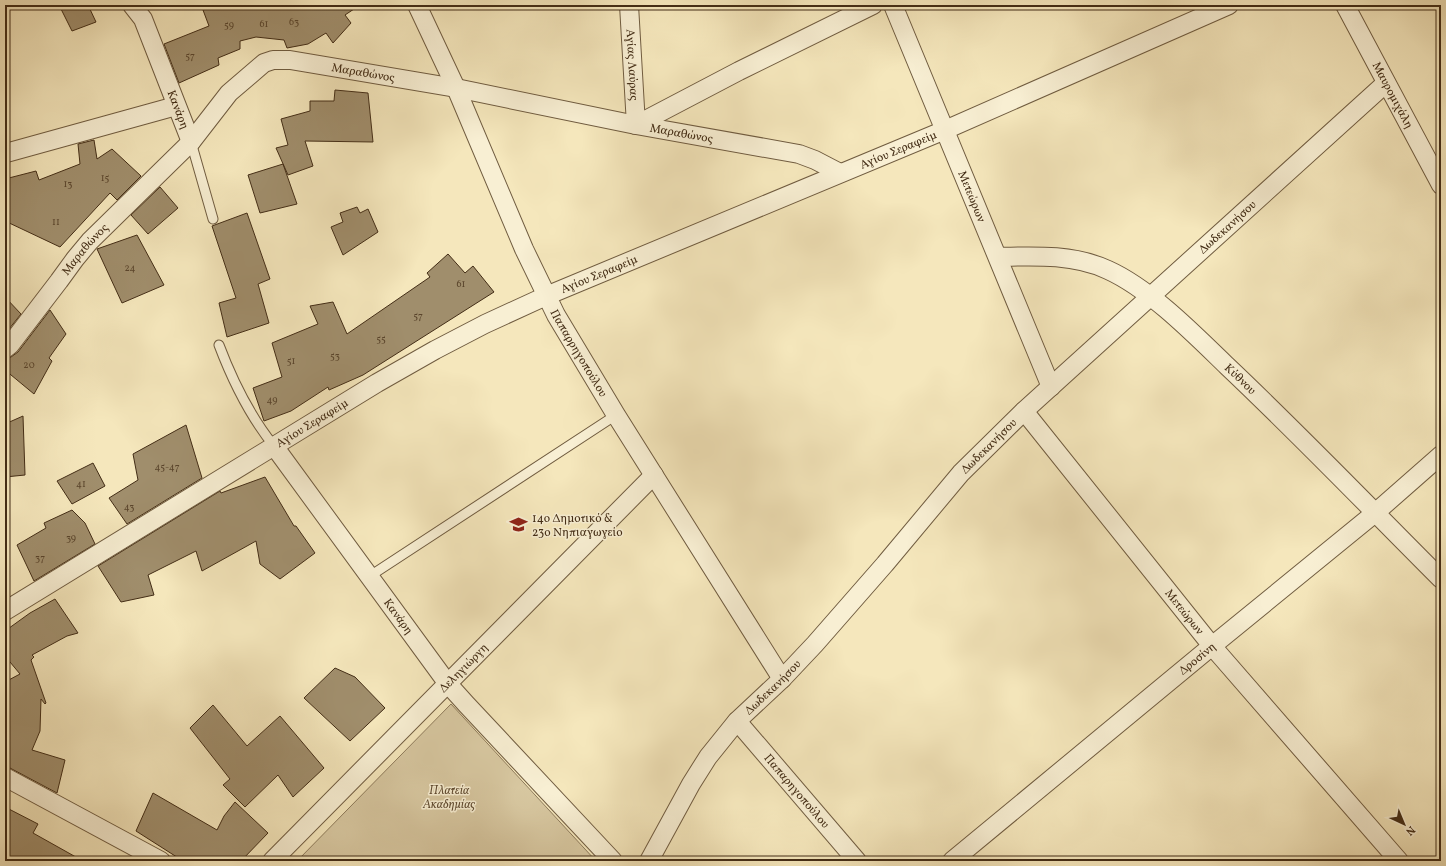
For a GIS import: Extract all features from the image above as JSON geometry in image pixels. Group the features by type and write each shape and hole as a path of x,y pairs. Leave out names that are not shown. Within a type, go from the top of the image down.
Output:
{"street":[{"name":"Κανάρη","path":"132,5 143,19 191,142"},
{"name":"Παπαρρηγοπούλου","path":"417,5 456,88 524,249 546,296 616,415 782,680"},
{"name":"Αγίας Λαύρας","path":"629,5 636,125"},
{"path":"636,125 739,70 873,5"},
{"name":"Μετεώρων","path":"893,5 1051,387"},
{"name":"Αγίου Σεραφείμ","path":"5,611 274,446 435,350 485,324 546,296 945,130 1229,5"},
{"name":"Μαυρομιχάλη","path":"1345,5 1441,185"},
{"name":"Μαραθώνος","path":"5,349 10,345 90,241 191,142 229,93 257,68 264,63 273,60 290,60 456,88 636,125 799,154 815,160 840,173"},
{"name":"Δωδεκανήσου","path":"649,861 708,757 737,721 782,680 885,564 946,489 984,449 1024,411 1386,82"},
{"path":"6,153 176,106"},
{"name":"Κύθνου","path":"998,257 1060,258 1092,263 1119,275 1181,323 1251,389 1441,579"},
{"name":"Μετεώρων","path":"1024,411 1212,646 1399,861"},
{"name":"Κανάρη","path":"274,446 448,684 613,861"},
{"name":"Δροσίνη","path":"952,861 1375,513 1441,455"},
{"name":"Δεληγιώργη","path":"272,861 654,475"},
{"name":"Παπαρηγοπούλου","path":"737,721 857,861"},
{"path":"5,777 160,861"}],"lane":[{"name":"Κανάρη","path":"191,142 213,219"},
{"name":"Κανάρη","path":"220,345 228,371 240,395 260,428 274,446"},
{"path":"370,576 616,415"}],"green space":[{"name":"Πλατεία Ακαδημίας","path":"451,704 596,861 297,861"}],"building":[{"path":"59,5 88,5 96,22 72,31"},
{"path":"222,5 360,5 345,15 351,23 333,43 326,33 308,44 287,48 284,40 256,37 240,41 240,49 218,58 219,65 179,83 164,44 209,26 203,10"},
{"path":"335,90 368,93 373,142 305,141 313,166 288,175 276,148 288,145 281,119 310,111 310,101 334,101"},
{"path":"94,140 97,159 112,149 141,176 117,200 110,193 60,247 5,221 5,179 36,171 39,180 80,164 78,144"},
{"path":"283,164 297,204 260,213 248,175"},
{"path":"160,187 178,208 148,234 131,215"},
{"path":"357,207 360,213 368,209 378,232 343,255 331,227 343,222 340,213"},
{"path":"247,213 270,279 258,284 269,323 227,337 219,303 236,298 212,226"},
{"path":"137,235 164,285 122,303 97,249"},
{"path":"448,254 465,273 473,266 494,292 363,375 329,390 328,387 291,411 264,421 253,388 282,377 272,343 318,324 310,306 333,302 347,334 430,277 427,273"},
{"path":"5,297 21,314 5,334"},
{"path":"50,310 66,334 49,358 52,361 34,394 5,370 5,359 18,352"},
{"path":"23,416 25,475 5,477 5,424"},
{"path":"186,425 202,478 127,524 109,498 138,480 133,454"},
{"path":"93,463 105,486 72,504 57,481"},
{"path":"265,477 294,526 296,526 315,553 280,579 260,564 256,541 202,571 196,551 148,575 154,595 121,602 98,566 220,491 221,493"},
{"path":"72,510 85,523 95,544 34,581 17,545 46,528 44,523"},
{"path":"55,599 78,633 67,636 32,655 34,657 31,660 46,703 45,704 41,699 40,731 32,750 65,760 57,793 10,768 5,767 5,682 20,674 5,656 5,631 30,613"},
{"path":"335,668 355,677 385,708 350,741 304,698"},
{"path":"213,705 247,746 280,716 324,768 293,797 278,775 245,807 223,785 230,779 190,728"},
{"path":"153,793 217,830 224,816 235,802 268,833 241,861 183,861 136,831"},
{"path":"5,807 38,824 33,833 83,861 5,861"}],"place":[{"name":"14ο Δημοτικό & 23ο Νηπιαγωγείο","path":"519,525"}]}
